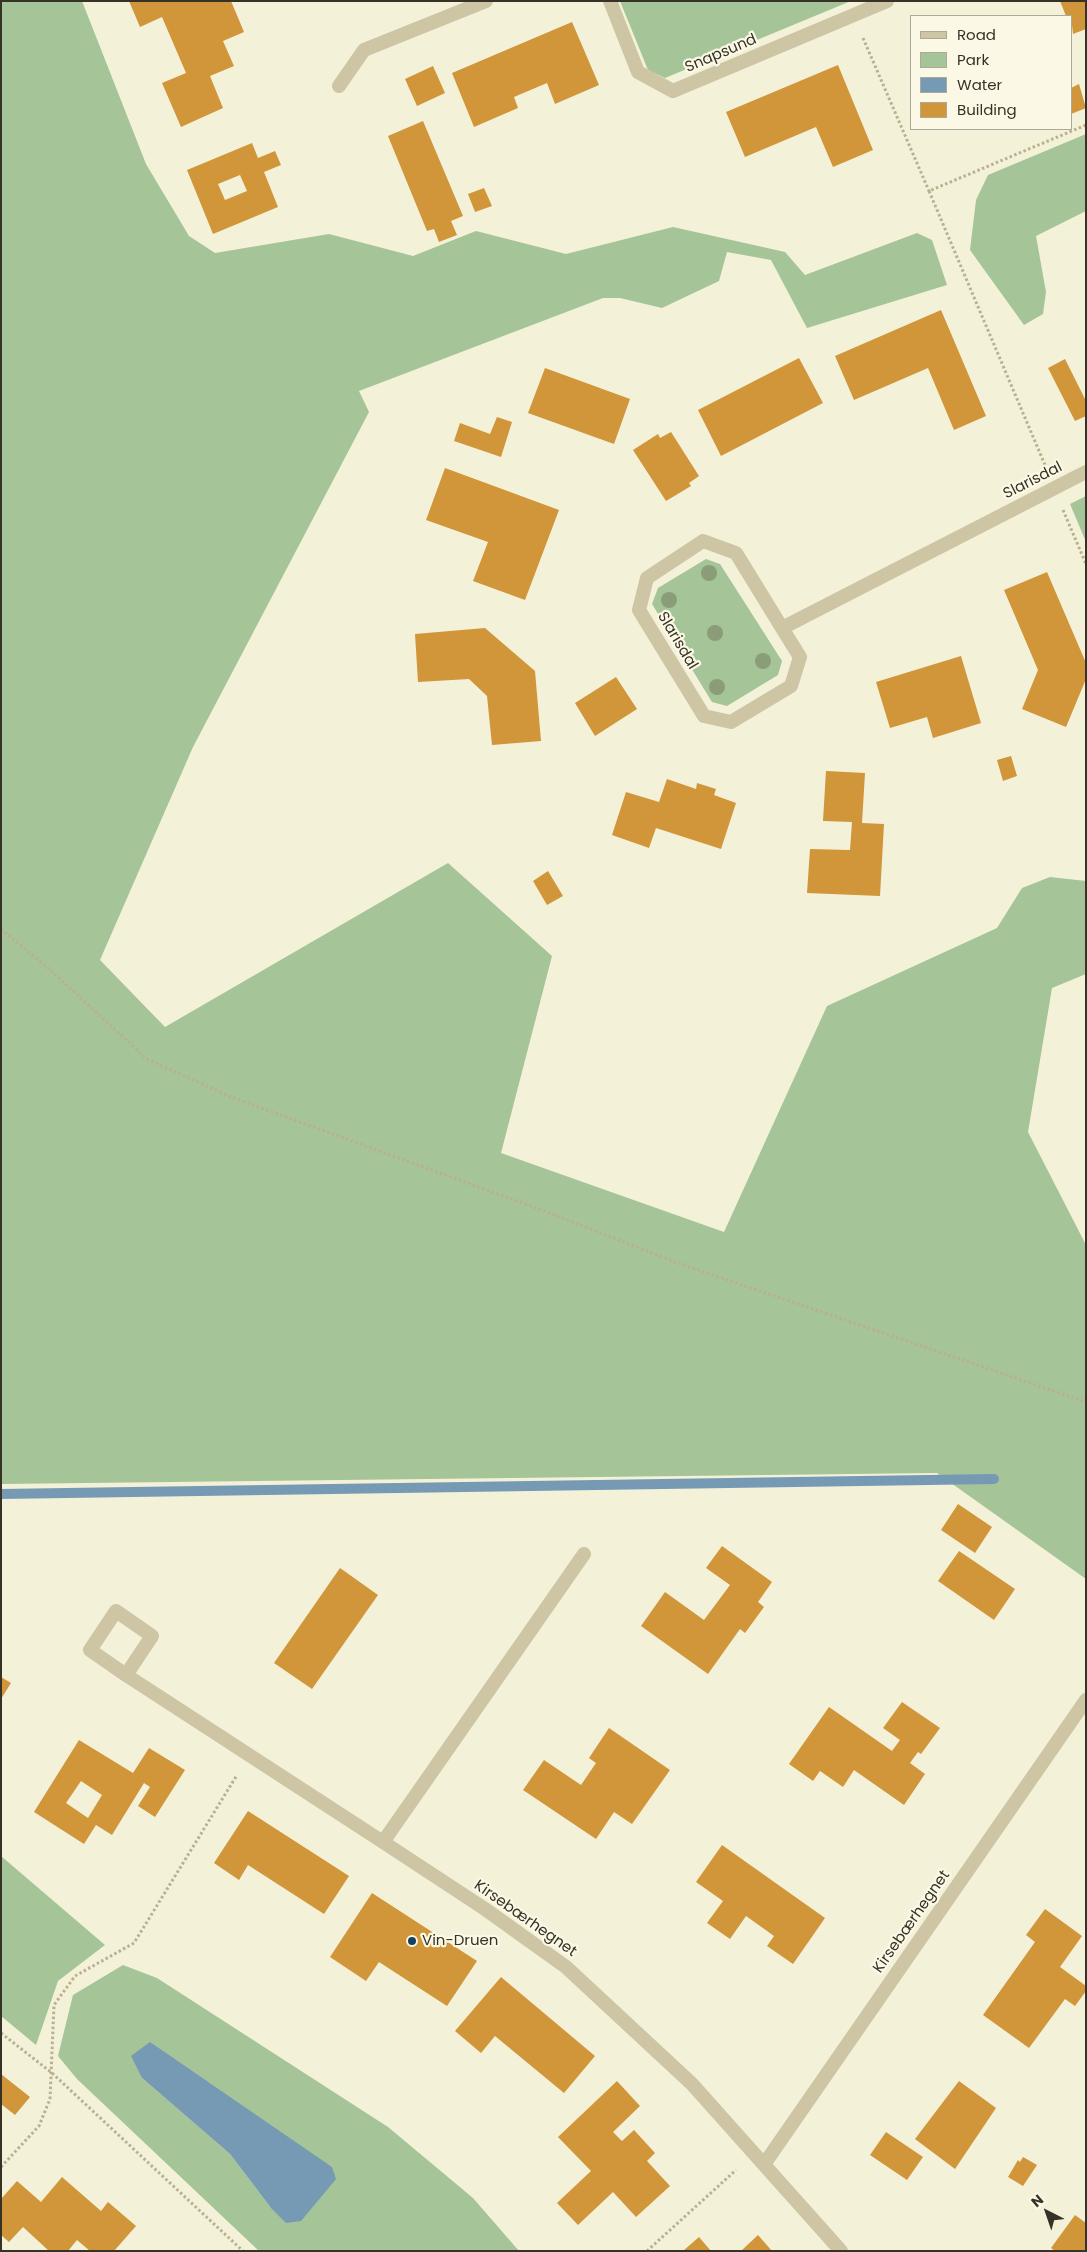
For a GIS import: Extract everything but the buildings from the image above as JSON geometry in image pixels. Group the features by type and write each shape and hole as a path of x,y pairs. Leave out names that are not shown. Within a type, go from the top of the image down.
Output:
{"street":[{"path":"339,86 364,50 486,1"},
{"name":"Snapsund","path":"610,1 638,72 673,91 887,1"},
{"name":"Slarisdal","path":"782,628 1086,472"},
{"name":"Slarisdal","path":"703,541 712,544 736,553 782,628 800,657 791,686 731,722 704,716 639,610 646,578 703,541"},
{"path":"383,1842 584,1554"},
{"name":"Kirsebærhegnet","path":"126,1674 152,1636 116,1611 90,1650 126,1674 249,1755 383,1842 566,1967 692,2084 765,2163 841,2251"},
{"name":"Kirsebærhegnet","path":"765,2163 1086,1700"}],"path":[{"path":"854,16 1044,459 1086,564"},
{"path":"929,191 1086,125"},
{"path":"1,929 48,968 147,1059 231,1097 530,1206 675,1262 1086,1402"},
{"path":"1,2167 39,2126 50,2100 54,2005 75,1976 134,1943 249,1755"},
{"path":"1,2033 52,2073 243,2251"},
{"path":"647,2251 743,2164 765,2163"}],"green space":[{"path":"1,1 82,1 146,164 189,236 215,253 329,234 413,256 476,231 566,254 673,227 785,252 805,275 917,233 932,240 947,285 807,328 771,260 727,252 719,281 662,308 620,298 603,298 359,391 369,412 193,747 100,960 165,1027 448,863 552,956 501,1153 724,1232 827,1006 997,928 1022,888 1050,877 1086,881 1086,974 1052,988 1028,1132 1086,1245 1086,1579 937,1473 1,1484"},
{"path":"620,1 851,1 665,78 648,70"},
{"path":"1086,134 1086,211 1036,236 1046,292 1043,314 1024,325 970,250 976,200 988,175"},
{"path":"1086,496 1086,542 1070,504"},
{"path":"706,559 720,564 782,661 778,675 727,706 712,702 652,604 658,588"},
{"path":"1,1856 105,1945 58,1981 36,2045 1,2016"},
{"path":"123,1965 157,1978 388,2127 473,2198 519,2251 259,2251 77,2079 58,2056 73,1995","holes":["142,2078 332,2167 271,2208 230,2154"]}],"water":[{"path":"150,2042 332,2167 336,2179 301,2221 286,2223 271,2208 230,2154 142,2078 131,2056"}],"waterway":[{"path":"1,1494 994,1479"}],"place":[{"name":"Vin-Druen","path":"412,1941"}]}
